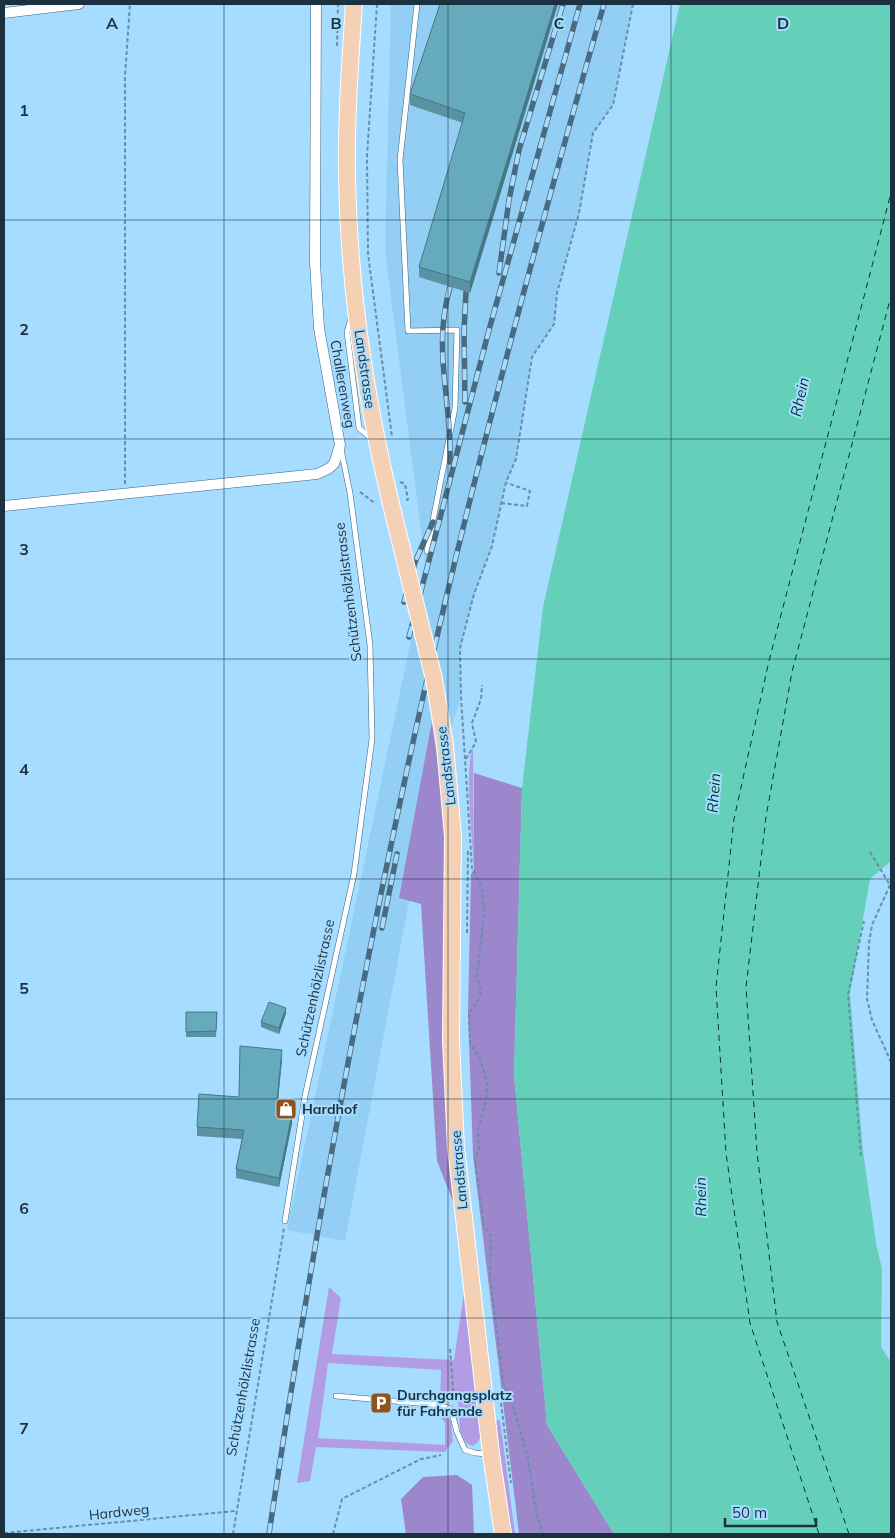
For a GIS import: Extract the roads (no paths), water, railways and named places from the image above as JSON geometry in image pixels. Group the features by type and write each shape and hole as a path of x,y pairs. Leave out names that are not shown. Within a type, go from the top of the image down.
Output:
{"main road":[{"name":"Landstrasse","path":"354,4 347,124 347,180 356,306 385,444 390,500 434,679 445,745 452,836 451,1040 456,1148 491,1454 503,1534"}],"street":[{"path":"4,13 79,4"},
{"name":"Challerenweg","path":"4,506 317,474 334,464 340,445 319,328 315,263 316,4"}],"lane":[{"path":"417,4 400,160 408,331 456,330 455,408 427,551"},
{"name":"Schützenhölzlistrasse","path":"285,1220 305,1096 354,874 372,739 370,645 350,493 340,445"},
{"path":"336,1396 440,1405 451,1410 457,1432 465,1450 475,1454 491,1454"}],"water":[{"name":"Rhein","path":"680,4 891,4 891,861 870,879 850,994 863,1151 876,1243 882,1269 881,1347 891,1362 891,1534 614,1534 547,1425 514,1075 522,788 543,607"}],"railway":[{"path":"499,273 509,200 519,150 563,4"},
{"path":"409,637 489,330 580,4"},
{"path":"269,1534 338,1114 400,801 464,523 555,176 604,4"},
{"path":"450,287 443,332 450,462"},
{"path":"465,402 464,332 466,292"},
{"path":"404,602 415,562 433,522"},
{"path":"382,928 397,854"}],"place":[{"name":"Hardhof","path":"286,1109"},
{"name":"Durchgangsplatz für Fahrende","path":"381,1403"}]}
